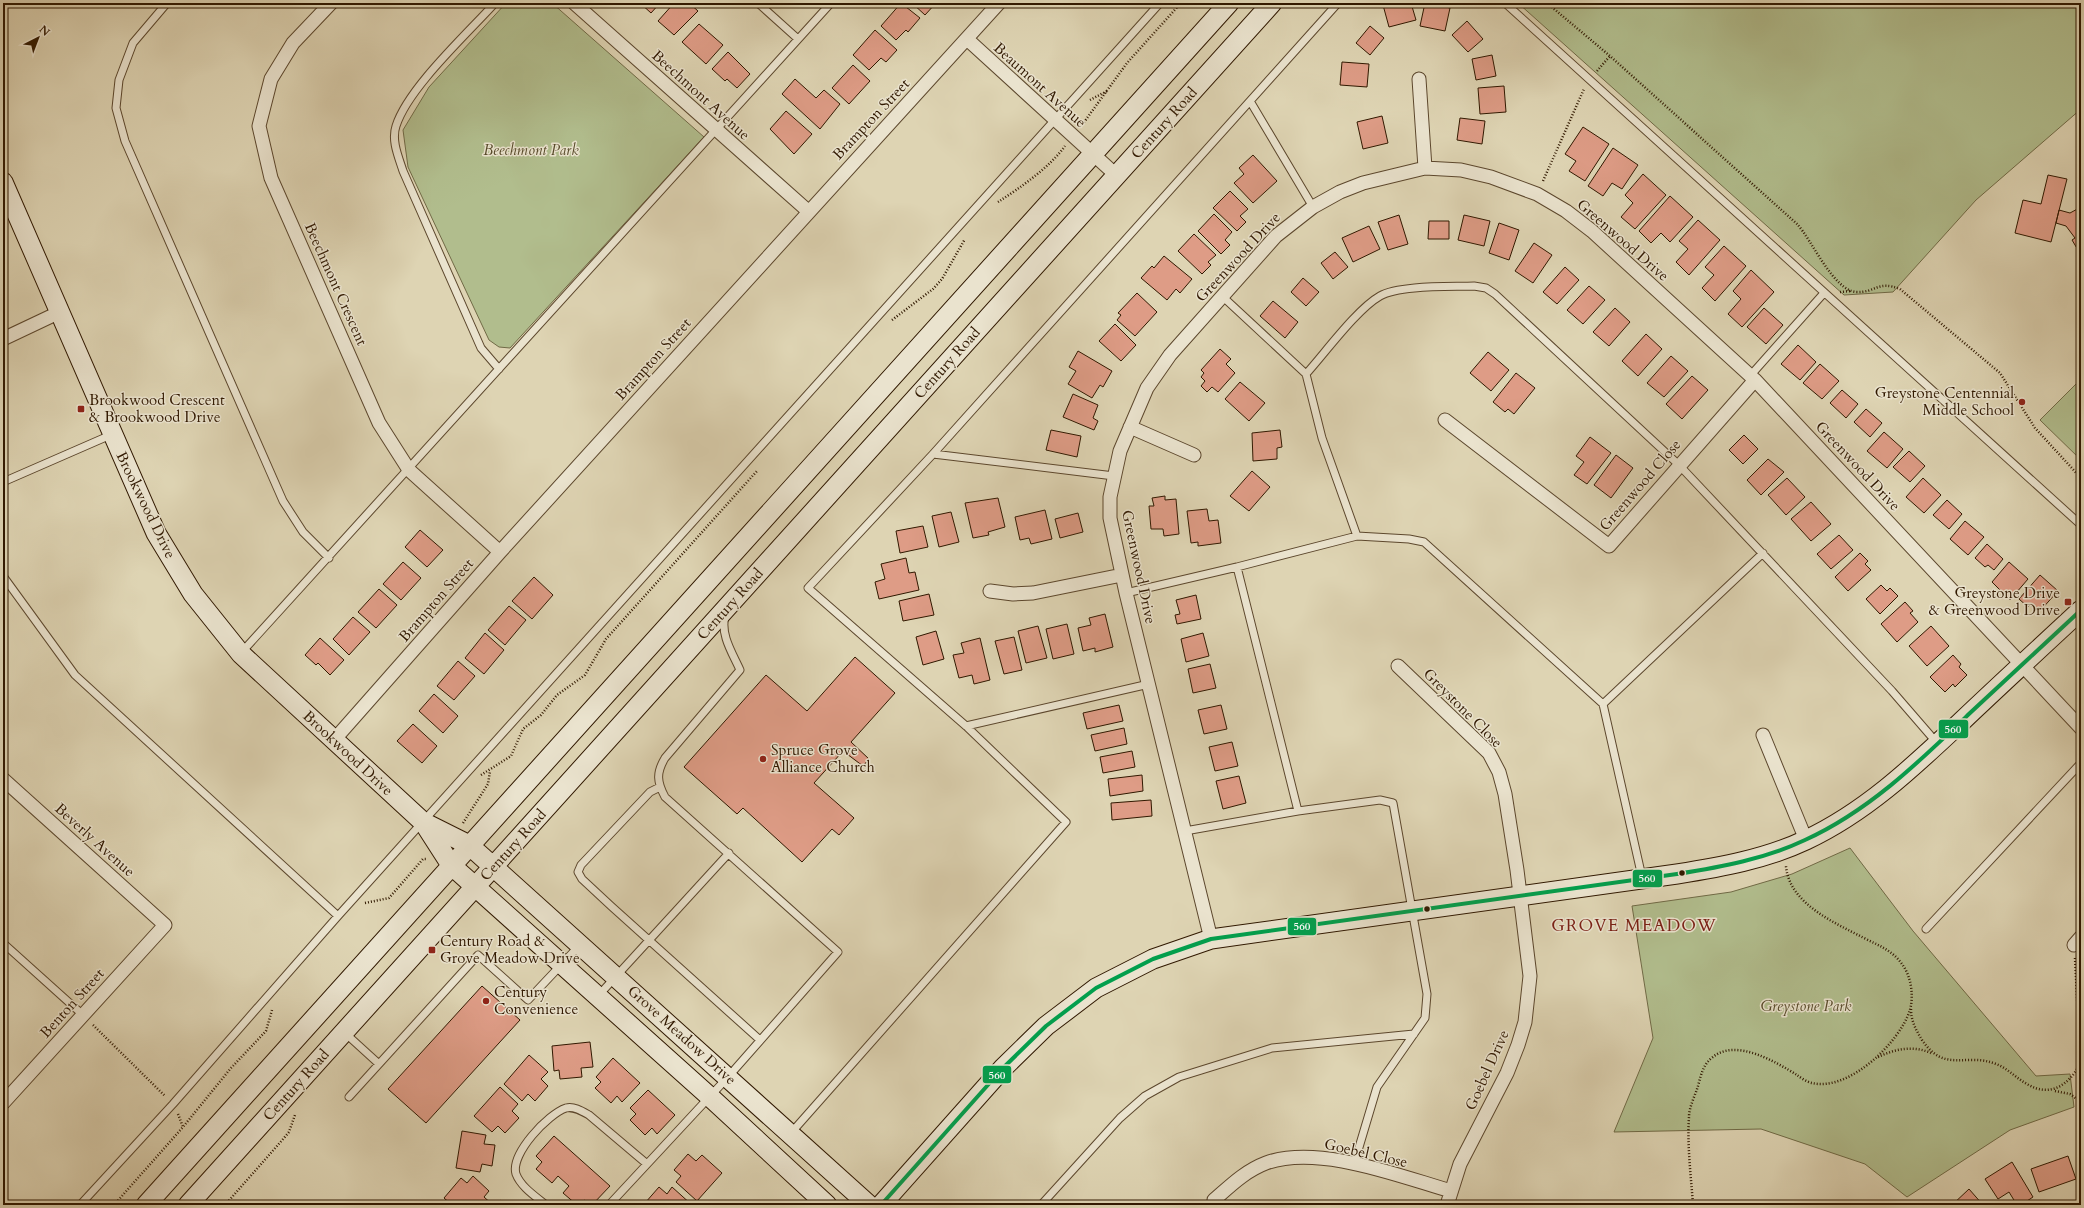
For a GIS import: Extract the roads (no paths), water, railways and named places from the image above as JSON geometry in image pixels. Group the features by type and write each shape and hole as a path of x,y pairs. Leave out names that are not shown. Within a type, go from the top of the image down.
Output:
{"street":[{"name":"Beechmont Crescent","path":"331,3 293,43 271,79 259,126 271,178 379,423 409,470 500,552"},
{"name":"Beechmont Avenue","path":"574,3 808,211"},
{"name":"Brampton Street","path":"334,740 500,552 808,211 999,3"},
{"name":"Century Road","path":"146,1205 451,864 1229,3"},
{"name":"Century Road","path":"188,1205 1272,3"},
{"name":"Beaumont Avenue","path":"966,39 1116,175"},
{"path":"1419,79 1425,168"},
{"name":"Greenwood Drive","path":"1210,939 1126,593 1110,518 1110,497 1114,476 1120,451 1147,388 1160,370 1222,296 1276,236 1312,207 1364,182 1425,168 1461,170 1491,177 1537,194 1566,211 1592,231 1753,378 2081,728"},
{"name":"Brookwood Drive","path":"3,182 156,533 192,594 241,654 423,822 451,864 476,886"},
{"path":"3,339 60,312"},
{"name":"Greenwood Close","path":"1444,420 1609,546 1753,378"},
{"path":"1130,427 1194,455"},
{"path":"990,590 1013,594 1033,594 1122,575"},
{"path":"881,1205 1003,1068 1046,1026 1096,988 1153,959 1210,939 1710,869 1746,860 1806,840 1848,817 1892,784 1938,744 2081,610"},
{"name":"Greystone Close","path":"1398,666 1489,754 1499,772 1505,794 1521,895"},
{"path":"1763,735 1806,840"},
{"name":"Beverly Avenue","path":"3,779 165,925"},
{"name":"Brookwood Drive","path":"423,822 469,845 493,867"},
{"name":"Grove Meadow Drive","path":"493,867 869,1205"},
{"name":"Grove Meadow Drive","path":"476,886 710,1096 827,1205"},
{"name":"Goebel Drive","path":"1447,1205 1460,1164 1507,1073 1525,1022 1530,976 1521,895"},
{"name":"Benton Street","path":"3,1103 165,925"},
{"name":"Goebel Close","path":"1214,1200 1244,1174 1266,1163 1293,1158 1316,1157 1354,1164 1451,1191"}],"lane":[{"path":"167,3 133,42 119,80 116,108 125,141 283,501 303,532 329,558"},
{"path":"495,3 422,83 408,102 395,127 396,148 403,171 481,348 499,369"},
{"path":"758,3 798,39"},
{"path":"241,654 409,470 715,129 831,3"},
{"path":"80,1205 174,1104 338,916 1160,3"},
{"path":"790,1134 1066,822 966,726 808,588 933,454 1338,3"},
{"path":"1505,3 2081,525"},
{"path":"1250,101 1312,207"},
{"path":"1306,374 1365,307 1381,295 1402,290 1474,286 1486,288 1495,294 1679,465 1892,691 1938,744"},
{"path":"1753,378 1824,293"},
{"path":"1222,296 1306,374 1322,438 1357,536"},
{"path":"3,482 113,433"},
{"path":"933,454 1114,476"},
{"path":"1126,593 1237,567 1357,536 1409,539 1424,542 1602,704 1643,879"},
{"path":"1602,704 1763,553"},
{"path":"1237,567 1298,811"},
{"path":"3,576 75,675 338,916"},
{"path":"610,1205 728,1077 838,952 665,797 660,787 657,777 659,768 664,758 740,670 724,635 723,623 728,607"},
{"path":"966,726 1149,684"},
{"path":"1926,929 2081,763"},
{"path":"660,787 650,792 581,866 578,872 582,879 649,941 760,1040"},
{"path":"1185,831 1298,811 1380,800 1393,803 1427,994 1425,1018 1377,1087 1354,1164"},
{"path":"597,996 729,853"},
{"path":"3,943 83,1015"},
{"path":"349,1097 478,955 528,1000 580,945"},
{"path":"344,1032 379,1064"},
{"path":"1041,1205 1120,1118 1145,1096 1179,1077 1272,1048 1414,1034"},
{"path":"546,1205 522,1185 516,1173 516,1161 521,1149 548,1120 567,1108 578,1109 589,1115 647,1164"}],"place":[{"name":"Greystone Centennial Middle School","path":"2022,402"},
{"name":"Brookwood Crescent & Brookwood Drive","path":"81,409"},
{"name":"Greystone Drive & Greenwood Drive","path":"2068,602"},
{"name":"Spruce Grove Alliance Church","path":"763,759"},
{"name":"Century Road & Grove Meadow Drive","path":"432,950"},
{"name":"Century Convenience","path":"486,1001"}],"district":[{"name":"GROVE MEADOW","path":"1634,925"}],"park label":[{"name":"Beechmont Park","path":"531,150"},
{"name":"Greystone Park","path":"1806,1006"}]}
